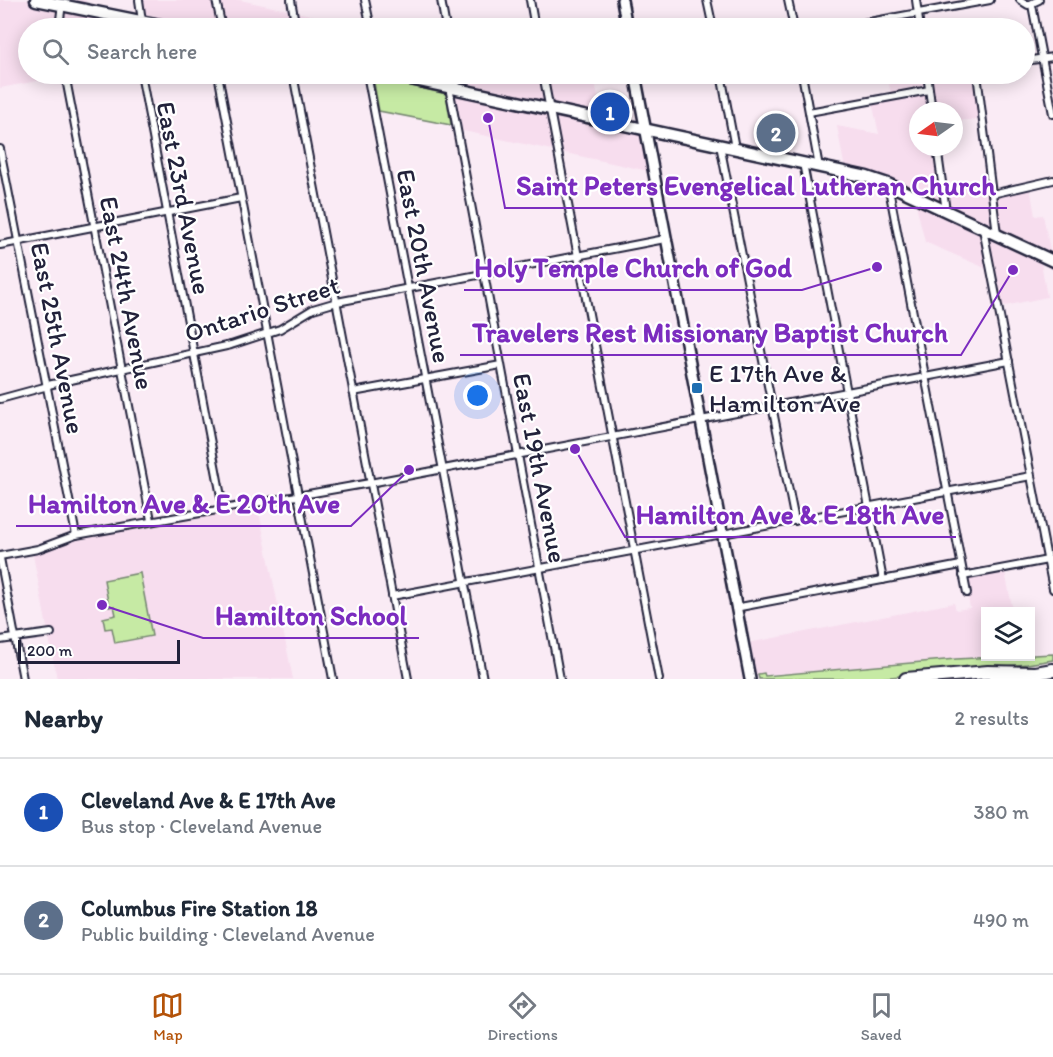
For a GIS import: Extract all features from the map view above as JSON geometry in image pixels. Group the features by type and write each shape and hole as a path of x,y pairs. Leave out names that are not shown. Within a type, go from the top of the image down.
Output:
{"highway":[{"path":"1002,679 1053,670"},
{"path":"906,679 988,672 1036,673"}],"main road":[{"path":"36,0 62,3 121,18"},
{"path":"434,84 735,148 888,184 1053,261"}],"street":[{"path":"139,0 143,18"},
{"path":"216,0 220,18"},
{"path":"291,0 294,18"},
{"path":"365,0 369,18"},
{"path":"441,0 444,18"},
{"path":"530,0 533,18"},
{"path":"622,0 625,18"},
{"path":"707,0 711,18"},
{"path":"788,0 792,18"},
{"path":"916,0 919,18"},
{"path":"891,18 990,0"},
{"path":"1020,0 1032,5"},
{"path":"1032,5 1039,0"},
{"path":"60,18 62,3"},
{"path":"1032,5 1034,18"},
{"path":"1035,21 1053,114"},
{"path":"1035,59 1053,57"},
{"name":"East 24th Avenue","path":"67,84 151,520"},
{"name":"East 23rd Avenue","path":"143,84 223,507"},
{"path":"220,84 333,679"},
{"path":"295,84 408,679"},
{"name":"East 20th Avenue","path":"369,84 483,679"},
{"name":"East 19th Avenue","path":"454,84 484,274 560,679"},
{"path":"545,84 659,679"},
{"path":"637,84 750,679"},
{"path":"723,84 735,148"},
{"path":"804,84 819,167"},
{"path":"928,84 931,102"},
{"path":"978,84 997,235"},
{"path":"809,112 929,90"},
{"path":"720,145 795,521"},
{"name":"East 25th Avenue","path":"0,149 76,535"},
{"path":"938,156 946,210"},
{"path":"803,163 883,580"},
{"path":"992,194 1053,180"},
{"path":"888,184 967,592"},
{"path":"0,245 241,198"},
{"path":"983,228 1031,476 1050,559 1053,589"},
{"name":"Ontario Street","path":"0,399 121,368 195,354 267,334 313,309 337,302 665,239"},
{"path":"23,679 0,557 38,549 76,535 151,520 370,483 1009,361"},
{"path":"353,392 501,365"},
{"path":"392,596 1031,476"},
{"path":"963,576 1050,559"},
{"path":"735,608 961,565"},
{"path":"0,640 51,633"}],"shaded area":[{"path":"0,0 86,0 83,10 124,18 18,18 18,84 21,84 0,88"},
{"path":"137,0 240,0 324,18 140,18"},
{"path":"421,84 595,84 602,120 645,129 653,172 459,130 451,125 446,94 420,88"},
{"path":"889,84 975,84 980,119 963,120 963,102 909,102 909,156 937,156 942,186 990,180 992,193 1030,187 1035,216 1043,215 1052,260 1040,256 1047,297 1000,307 992,271 925,242 915,200 873,181 846,175 837,126 879,134 872,102 891,97"},
{"path":"258,507 293,679 57,679 33,555 76,540"},
{"path":"1004,567 1012,607 981,607 981,659 749,676 743,644 954,603 956,610 970,608 964,576"}],"green space":[{"path":"374,84 403,84 446,94 451,125 379,111"},
{"path":"140,573 152,636 115,643 112,628 105,629 103,618 116,615 114,606 109,607 104,580"},
{"path":"1053,654 1053,660 869,679 759,679 758,674 764,673 765,676 981,658 981,661 1035,661 1035,655"}],"place":[{"name":"Cleveland Ave & E 17th Ave","path":"610,112"},
{"name":"Saint Peters Evengelical Lutheran Church","path":"488,118"},
{"name":"Columbus Fire Station 18","path":"776,133"},
{"name":"Holy Temple Church of God","path":"877,267"},
{"name":"Travelers Rest Missionary Baptist Church","path":"1013,270"},
{"name":"E 17th Ave & Hamilton Ave","path":"697,388"},
{"name":"Hamilton Ave & E 18th Ave","path":"575,449"},
{"name":"Hamilton Ave & E 20th Ave","path":"409,470"},
{"name":"Hamilton School","path":"102,605"}]}
